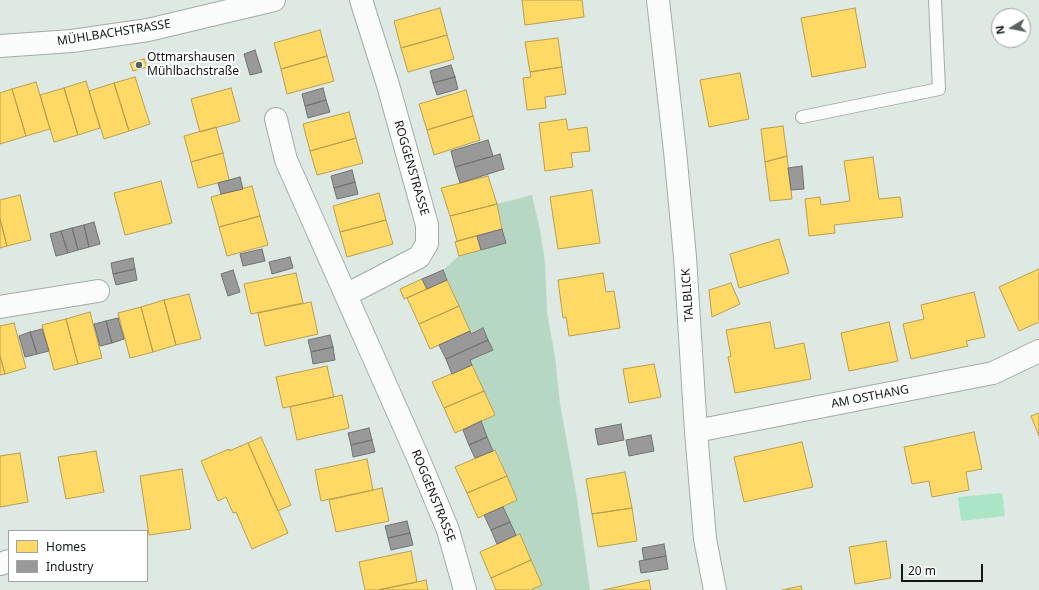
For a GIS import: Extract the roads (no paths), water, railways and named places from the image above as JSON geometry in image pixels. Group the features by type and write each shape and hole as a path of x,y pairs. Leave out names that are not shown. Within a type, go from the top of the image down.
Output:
{"street":[{"name":"MÜHLBACHSTRASSE","path":"0,46 72,41 148,30 274,0"},
{"name":"ROGGENSTRASSE","path":"346,295 419,257 427,244 427,225 388,85 361,0"},
{"name":"TALBLICK","path":"658,0 682,221 705,539 715,590"},
{"name":"ROGGENSTRASSE","path":"276,119 286,160 419,460 448,530 465,590"},
{"path":"0,308 98,291"},
{"name":"AM OSTHANG","path":"696,431 993,373 1039,351"}],"lane":[{"path":"802,117 939,89 935,0"}],"place":[{"name":"Ottmarshausen Mühlbachstraße","path":"139,65"}]}
